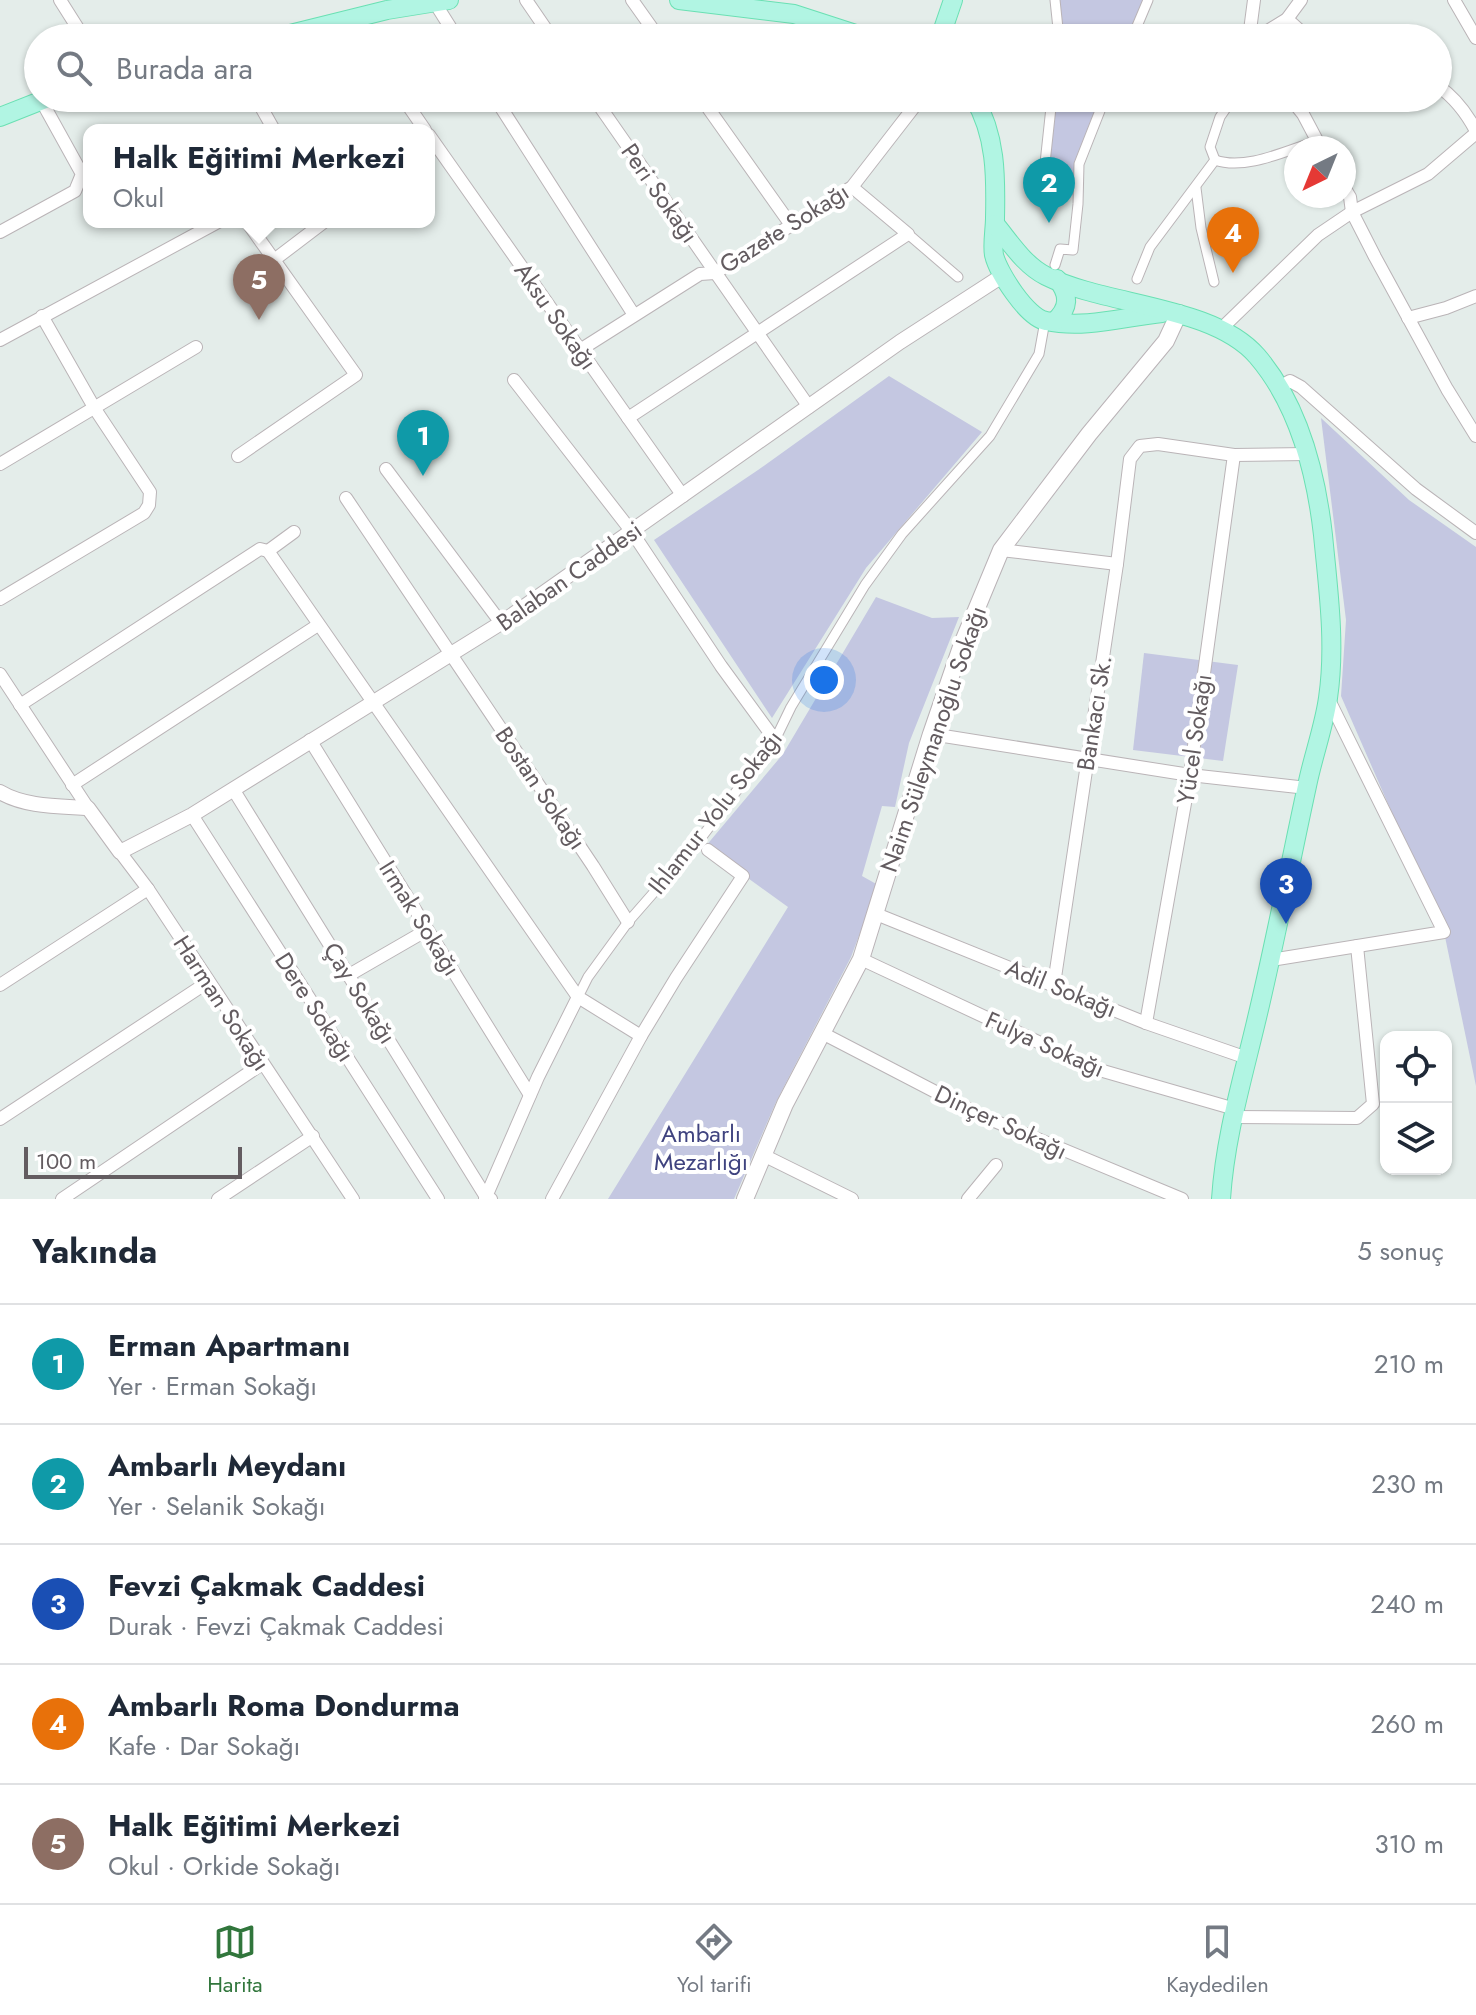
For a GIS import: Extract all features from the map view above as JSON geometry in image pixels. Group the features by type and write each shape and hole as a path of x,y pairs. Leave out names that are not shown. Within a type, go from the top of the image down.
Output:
{"main road":[{"path":"679,0 794,14 825,24"},
{"path":"945,24 953,0"},
{"path":"329,24 384,5 442,2"},
{"path":"0,117 24,107"},
{"path":"983,112 993,147 996,177 994,253 1002,276 1044,318 1105,323 1176,312"},
{"path":"995,224 1029,265"},
{"path":"1002,276 1020,265 1029,265 1108,298 1176,312 1238,340 1256,355 1279,387 1308,454 1320,509 1325,558 1331,640 1328,698 1224,1159 1221,1199"},
{"path":"1044,318 1066,308 1066,290 1053,274"},
{"path":"1044,318 1029,295 1031,289 1053,274"},
{"name":"Naim Süleymanoğlu Sokağı","path":"745,1199 785,1104 861,959 931,734 962,644 1001,550 1089,434 1166,341 1176,312"}],"street":[{"path":"60,0 75,24"},
{"path":"526,0 542,24"},
{"path":"632,0 649,24"},
{"path":"1055,0 1058,24"},
{"path":"1138,24 1148,0"},
{"path":"1251,24 1254,0"},
{"path":"1279,24 1287,19 1301,0"},
{"path":"1454,0 1476,38"},
{"path":"442,2 451,24"},
{"path":"348,19 351,24"},
{"path":"1287,19 1293,24"},
{"path":"1220,330 1318,235 1352,212 1428,174 1476,132 1452,99"},
{"path":"0,232 75,191 82,174 51,112"},
{"path":"504,112 634,315"},
{"name":"Peri Sokağı","path":"604,112 809,407"},
{"path":"711,112 791,225"},
{"name":"Gazete Sokağı","path":"580,350 700,274 715,273 852,187 910,112"},
{"path":"1042,191 1050,112"},
{"path":"1053,274 1060,249 1073,250 1079,164 1099,112"},
{"path":"1215,160 1210,147 1223,112"},
{"path":"1301,112 1315,136"},
{"name":"Aksu Sokağı","path":"435,152 683,496"},
{"path":"1215,160 1227,164 1244,163 1284,153"},
{"path":"1137,279 1150,247 1215,160"},
{"path":"852,187 958,277"},
{"path":"1196,188 1201,228 1214,282"},
{"path":"1351,208 1408,318 1476,436"},
{"path":"0,340 207,228"},
{"path":"238,456 356,375 251,228"},
{"path":"274,260 316,228"},
{"path":"628,418 908,234"},
{"name":"Balaban Caddesi","path":"120,852 192,815 501,623 900,342 1002,276"},
{"path":"1408,318 1476,296"},
{"path":"0,599 144,513 149,505 150,492 95,409 42,316"},
{"name":"Ihlamur Yolu Sokağı","path":"487,1198 530,1095 588,977 628,922 698,842 775,740 791,707 865,585 902,534 990,436 1039,354 1044,318"},
{"path":"0,464 196,347"},
{"path":"514,380 632,532 721,666 775,740"},
{"path":"1279,387 1290,381 1301,387 1416,489 1476,533"},
{"name":"Bankacı Sk.","path":"1054,984 1130,459 1140,446 1158,444 1234,455"},
{"path":"1234,455 1308,454"},
{"name":"Yücel Sokağı","path":"1146,1023 1190,775 1234,455"},
{"path":"386,469 501,623"},
{"name":"Bostan Sokağı","path":"346,498 628,922"},
{"path":"268,551 294,532"},
{"path":"20,705 260,549 268,551 578,997 641,1036"},
{"path":"1001,550 1117,564"},
{"path":"72,785 318,625"},
{"name":"Harman Sokağı","path":"0,674 72,785 148,889 353,1199"},
{"path":"1271,960 1444,932 1328,698"},
{"path":"931,734 1190,775 1307,788"},
{"name":"Irmak Sokağı","path":"310,740 530,1095"},
{"name":"Çay Sokağı","path":"233,789 487,1198"},
{"path":"0,792 41,804 88,808"},
{"name":"Dere Sokağı","path":"192,815 438,1199"},
{"path":"552,1199 641,1036 743,876 708,850"},
{"path":"0,985 148,889"},
{"name":"Adil Sokağı","path":"876,914 1146,1023 1247,1058"},
{"path":"349,975 427,930"},
{"name":"Fulya Sokağı","path":"861,959 1096,1069 1234,1113 1357,1118 1373,1104 1357,946"},
{"path":"0,1119 208,982"},
{"name":"Dinçer Sokağı","path":"824,1034 980,1115 1182,1199"},
{"path":"62,1199 262,1064"},
{"path":"218,1199 313,1136"},
{"path":"763,1155 852,1199"},
{"path":"968,1199 996,1165"}],"green space":[{"path":"1055,0 1148,0 1138,24 1058,24"},
{"path":"1050,112 1099,112 1079,164 1078,196 1042,191"},
{"path":"889,376 982,432 866,568 772,718 654,540"},
{"path":"1321,418 1409,500 1476,547 1476,1086 1444,932 1341,696 1346,620"},
{"name":"Ambarlı Mezarlığı","path":"876,597 932,618 959,617 909,743 895,807 882,806 862,876 878,885 851,957 776,1102 734,1199 608,1199 788,907 705,847 783,754"},
{"path":"1144,653 1238,665 1223,761 1133,750"}],"place":[{"name":"Ambarlı Meydanı","path":"1049,223"},
{"name":"Ambarlı Roma Dondurma","path":"1233,273"},
{"name":"Halk Eğitimi Merkezi","path":"259,320"},
{"name":"Erman Apartmanı","path":"423,476"},
{"name":"Fevzi Çakmak Caddesi","path":"1286,924"}]}
